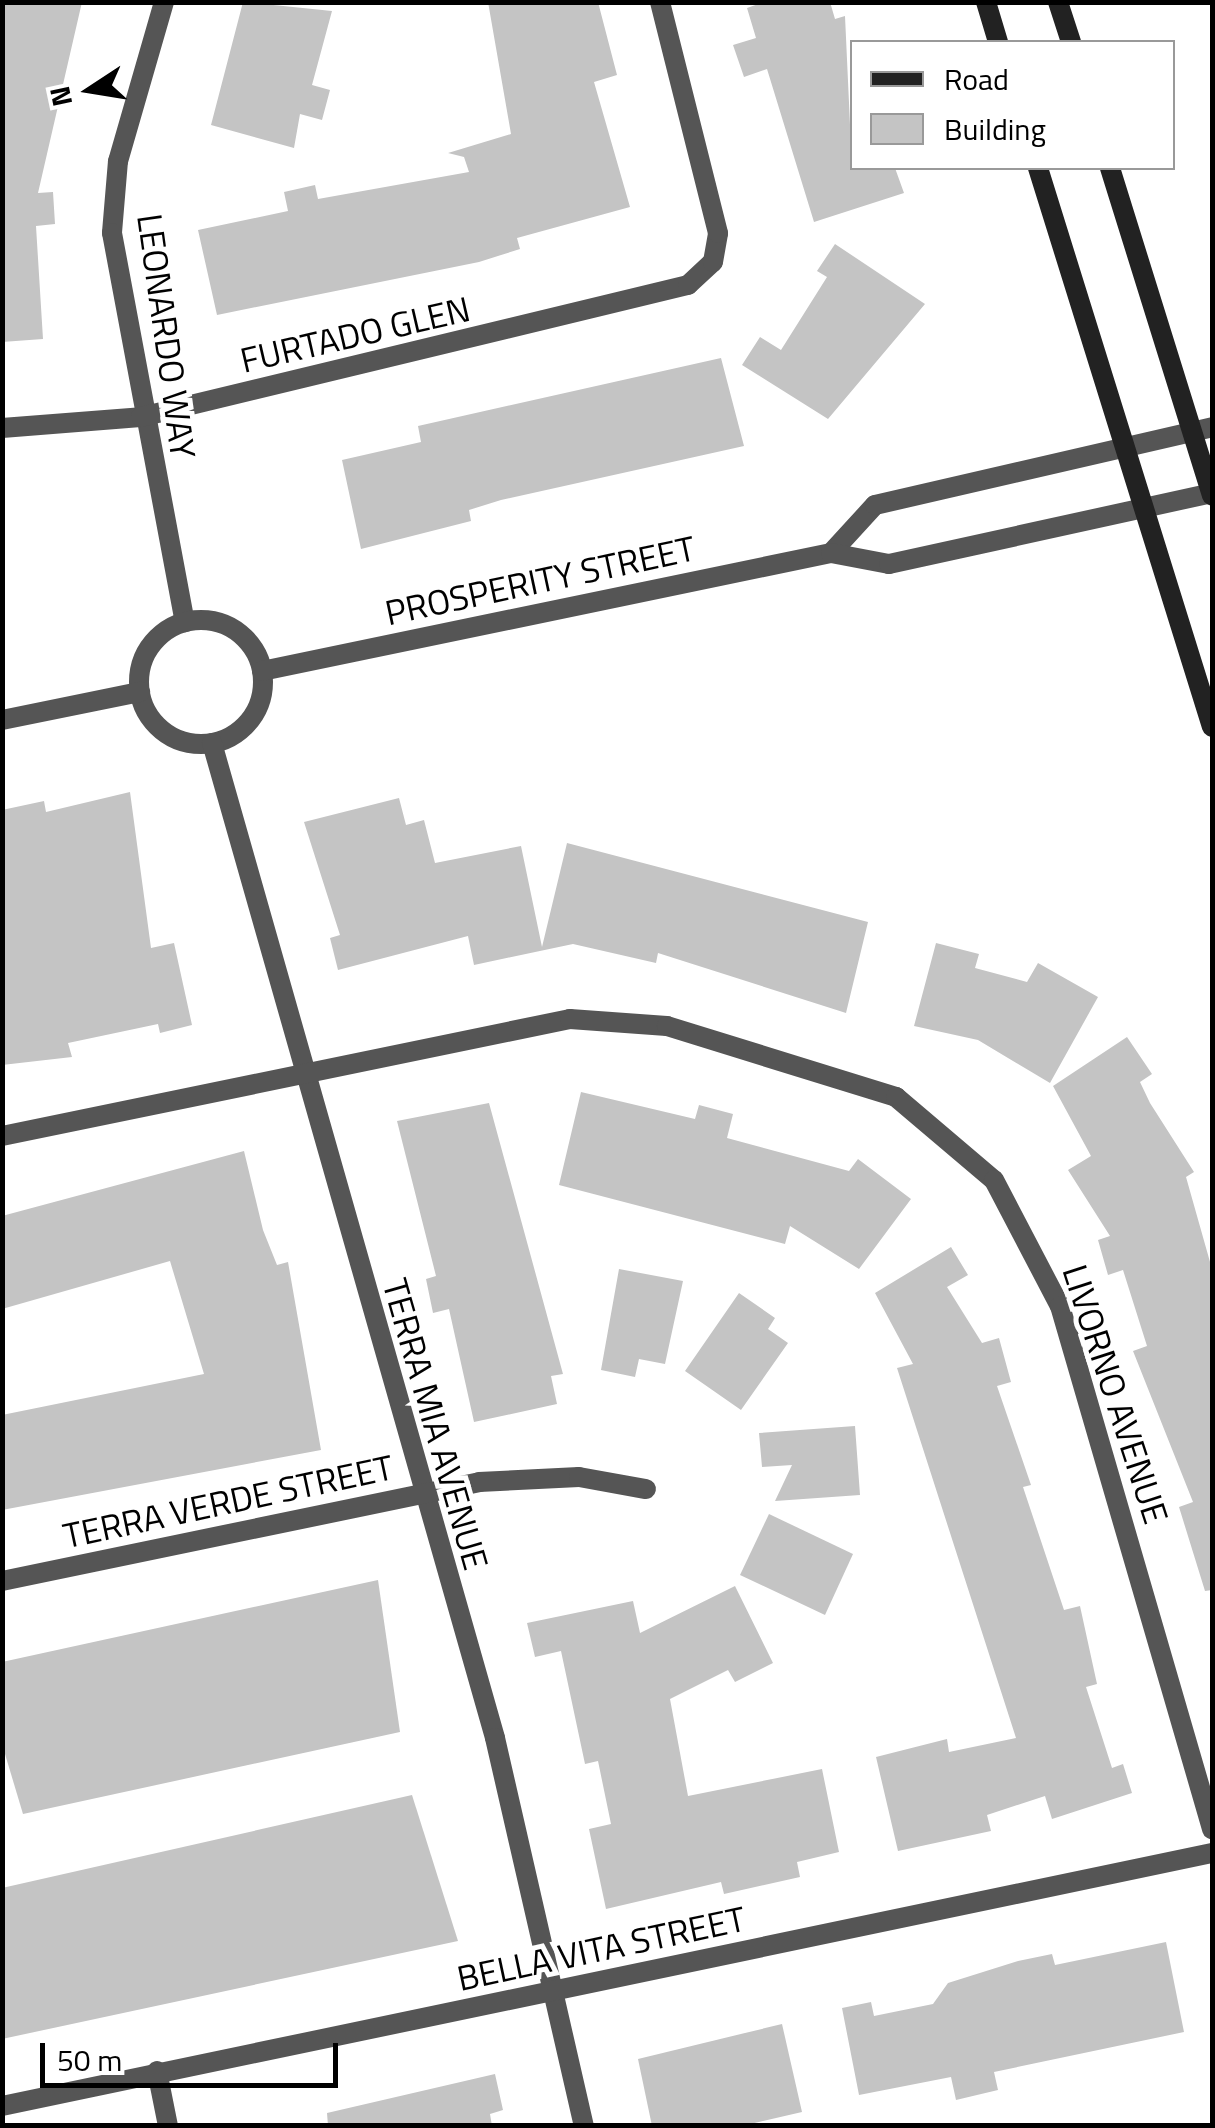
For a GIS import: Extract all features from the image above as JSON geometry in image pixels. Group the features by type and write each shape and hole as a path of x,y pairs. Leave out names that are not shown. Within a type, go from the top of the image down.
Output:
{"main road":[{"path":"986,2 997,40"},
{"path":"1058,2 1069,40"},
{"path":"1039,170 1212,727"},
{"path":"1111,170 1202,429 1212,494"}],"street":[{"name":"LEONARDO WAY","path":"164,2 118,161 112,233 141,417 185,622"},
{"name":"FURTADO GLEN","path":"2,428 141,417 641,300 688,285 713,262 712,195 660,2"},
{"path":"831,553 875,505 1202,429"},
{"name":"PROSPERITY STREET","path":"262,671 831,553 889,564 1212,494"},
{"path":"185,622 242,636 262,671 246,725 212,743 158,727 140,692 144,656 185,622"},
{"path":"2,720 140,692"},
{"name":"TERRA MIA AVENUE","path":"212,743 300,1075 495,1738 584,2126"},
{"name":"LIVORNO AVENUE","path":"2,1136 570,1018 666,1026 838,1074 896,1097 948,1136 994,1180 1060,1306 1212,1830"},
{"name":"TERRA VERDE STREET","path":"2,1581 422,1494 579,1477 646,1489"},
{"name":"BELLA VITA STREET","path":"2,2106 1212,1853"},
{"path":"157,2071 168,2126"}],"building":[{"path":"2,2 82,2 38,193 53,192 55,224 36,226 43,339 2,342"},
{"path":"243,2 332,11 312,85 330,90 322,120 300,114 294,148 211,125"},
{"path":"488,2 598,2 617,75 594,82 630,207 517,238 520,249 479,262 217,315 198,230 288,211 284,192 315,185 318,199 469,172 464,157 448,153 511,134"},
{"path":"764,2 830,2 835,19 845,16 850,170 896,170 904,193 814,222 767,69 744,77 733,45 756,38 747,8"},
{"path":"835,244 925,304 828,419 742,365 760,337 781,350 827,277 817,271"},
{"path":"721,358 744,446 501,500 469,510 471,521 361,549 342,460 421,442 418,426"},
{"path":"130,792 151,948 174,943 192,1025 160,1033 158,1024 68,1043 72,1057 2,1065 2,810 44,801 46,812"},
{"path":"399,798 406,825 424,820 435,863 521,846 542,947 567,843 868,922 846,1013 658,953 656,963 573,944 474,965 468,936 338,970 330,938 340,935 304,822"},
{"path":"936,943 979,954 975,968 1027,982 1038,963 1098,997 1050,1083 978,1040 914,1026"},
{"path":"1127,1037 1152,1074 1140,1082 1150,1103 1194,1172 1186,1177 1212,1269 1212,1590 1205,1591 1179,1507 1193,1502 1133,1351 1147,1346 1123,1270 1108,1275 1098,1240 1110,1236 1068,1170 1091,1156 1053,1086"},
{"path":"581,1092 695,1119 699,1105 733,1114 727,1138 849,1171 858,1159 911,1199 859,1269 790,1226 785,1244 559,1185"},
{"path":"489,1103 563,1374 551,1376 557,1404 474,1422 449,1309 433,1313 426,1279 436,1276 397,1121"},
{"path":"244,1151 263,1230 277,1265 288,1262 321,1450 2,1510 2,1415 204,1374 170,1261 2,1309 2,1216"},
{"path":"951,1247 968,1275 947,1287 982,1343 999,1338 1011,1382 997,1386 1031,1485 1023,1487 1064,1610 1080,1606 1097,1684 1086,1687 1112,1768 1123,1764 1132,1793 1052,1819 1045,1796 987,1815 991,1831 898,1851 876,1757 947,1739 949,1752 1016,1738 897,1368 913,1364 875,1293"},
{"path":"619,1269 683,1281 665,1364 639,1359 635,1377 601,1370"},
{"path":"739,1293 775,1318 768,1329 788,1343 741,1410 685,1371"},
{"path":"855,1426 860,1495 775,1501 792,1465 762,1467 759,1433"},
{"path":"769,1514 853,1554 825,1615 740,1575"},
{"path":"378,1580 400,1732 23,1814 2,1744 2,1662"},
{"path":"735,1586 773,1663 735,1682 728,1670 670,1699 688,1796 822,1769 839,1852 797,1862 800,1877 724,1894 721,1882 606,1909 589,1829 611,1824 598,1761 585,1764 561,1651 535,1657 527,1623 633,1601 640,1633"},
{"path":"412,1795 458,1941 2,2039 2,1888"},
{"path":"1166,1942 1184,2032 994,2072 998,2090 956,2100 951,2077 859,2095 842,2008 871,2002 874,2016 933,2004 948,1983 1018,1961 1052,1954 1055,1965"},
{"path":"782,2024 802,2112 742,2126 652,2126 638,2059"},
{"path":"495,2074 503,2110 490,2114 492,2126 328,2126 327,2113"}]}
